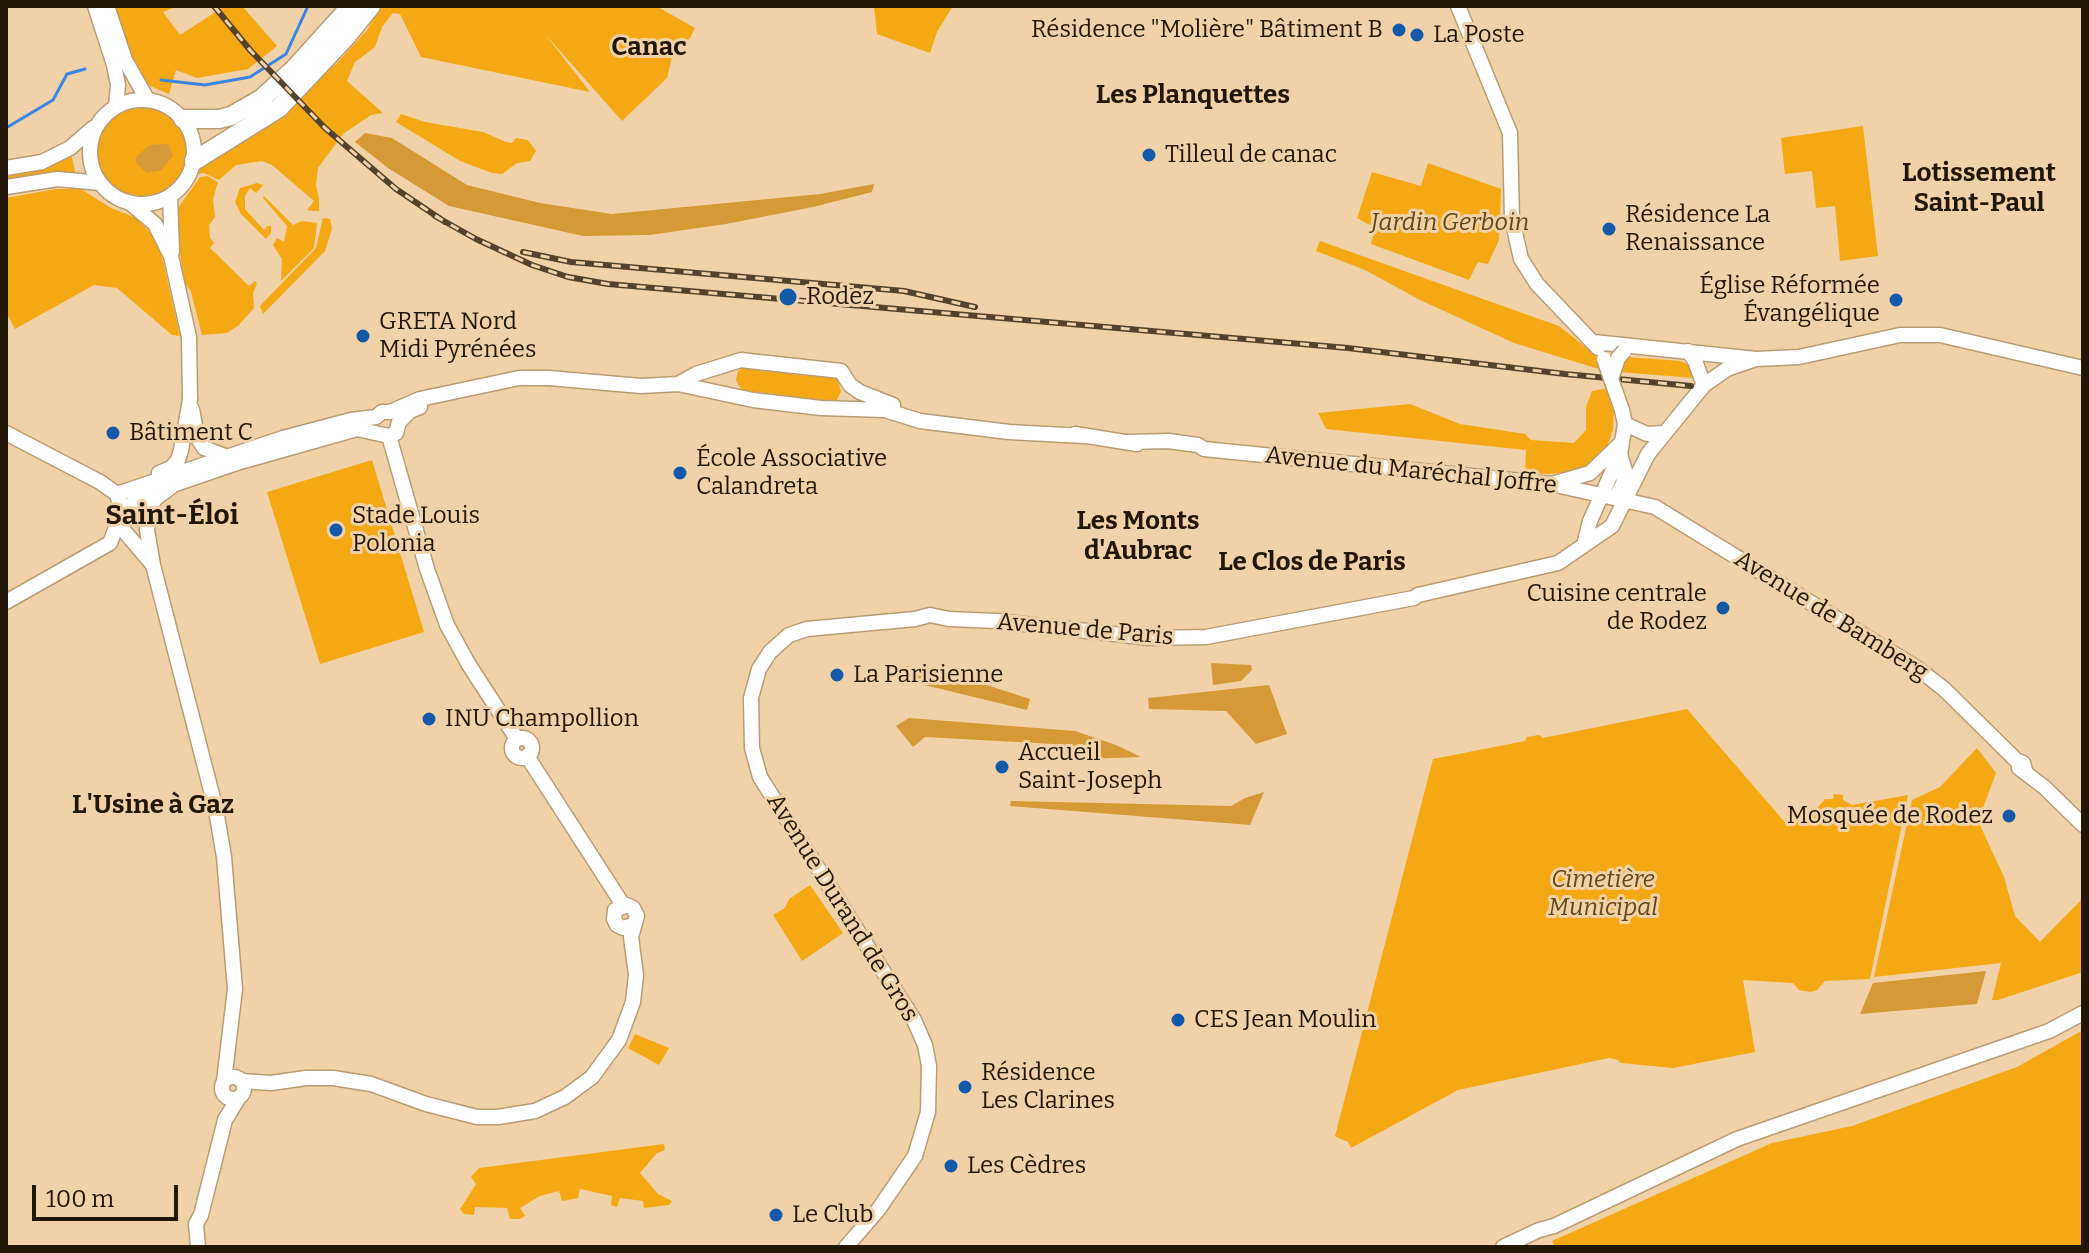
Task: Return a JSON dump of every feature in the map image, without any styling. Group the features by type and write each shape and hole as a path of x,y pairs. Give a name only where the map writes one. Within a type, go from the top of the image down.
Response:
{"highway":[{"path":"183,119 231,116 261,99 293,70 351,6"},
{"path":"194,161 279,108 371,6"}],"main road":[{"path":"95,6 114,65 118,85 116,106"},
{"path":"107,6 125,60 147,99"},
{"path":"1458,6 1510,133 1512,219 1521,259 1537,284 1594,342 1612,376 1624,417 1618,490 1589,543"},
{"path":"6,168 42,162 70,148 116,106 131,100 147,99 162,103 183,119 192,134 194,161 185,181 170,196 157,202 130,203"},
{"path":"97,125 89,155 92,170 100,183 155,224 171,256"},
{"path":"6,187 58,179 100,183"},
{"path":"170,196 171,256 189,337 190,400 197,437 204,448 225,456"},
{"path":"1594,342 1692,356 1756,359 1799,357 1913,334 1966,340 2083,368"},
{"path":"1612,376 1618,358 1627,349"},
{"path":"1692,356 1704,385"},
{"path":"1590,521 1704,385 1727,369 1756,359"},
{"name":"Avenue du Maréchal Joffre","path":"678,384 696,374 741,360 841,371 850,385 860,392 894,406 929,414 1033,426 1128,442 1168,441 1198,445 1204,449 1618,490"},
{"name":"Avenue du Maréchal Joffre","path":"121,518 141,496 240,462 357,429 386,424 420,399 519,378 641,386 678,384 753,400 821,408 885,410 920,421 1025,434 1084,436"},
{"path":"114,491 171,468 178,460 190,400"},
{"path":"1624,417 1641,433 1663,433"},
{"path":"234,1087 306,1078 333,1078 371,1084 426,1104 477,1117 522,1113 550,1105 592,1077 619,1040 633,1002 636,975 629,930 636,919 635,911 619,908 613,893 527,756 531,751 530,742 524,738 517,739 469,665 439,607 386,424"},
{"name":"Avenue du Maréchal Joffre","path":"114,491 292,435 386,424"},
{"path":"6,433 114,491 121,518 153,565"},
{"path":"1551,484 1590,473 1621,449"},
{"path":"1590,473 1618,490"},
{"path":"1551,484 1580,499 1590,521 1589,543"},
{"path":"171,487 156,498 149,508 147,530 153,565 216,810 235,967 229,1054 234,1087 201,1215 196,1224 198,1244"},
{"name":"Avenue de Bamberg","path":"1618,490 1650,506 1917,668 1944,689 2083,825"},
{"name":"Avenue de Paris","path":"753,688 770,652 789,635 829,625 915,619 927,623 949,619 1179,639 1206,637 1468,584 1558,563 1612,526 1618,490"},
{"path":"1612,526 1650,506"},
{"path":"6,602 13,592 110,543 121,518"},
{"path":"110,543 140,550"},
{"name":"Avenue Durand de Gros","path":"753,688 750,728 760,777 906,1006 921,1033 927,1055 931,1086 929,1107 915,1156 885,1201 846,1247"},
{"path":"1512,1246 1539,1230 1554,1226 1737,1139 2049,1031 2083,1013"}],"green space":[{"path":"112,6 178,6 163,12 180,35 225,6 242,6 277,46 248,69 197,78 176,70 169,94 150,86 135,69"},
{"path":"315,6 656,6 695,28 672,57 667,78 622,121 545,34 590,92 421,57 400,14 393,13 382,27 375,47 355,62 347,81 383,113 371,115 343,134 318,168 319,211 307,210 314,201 272,165 262,161 236,165 219,180 204,173 197,174 206,161 336,64 367,30 377,12"},
{"path":"874,6 953,6 937,32 930,53 877,34"},
{"path":"142,106 159,109 174,119 184,134 187,151 184,168 174,183 159,193 142,196 125,193 110,183 100,168 97,151 100,134 110,119 125,109"},
{"path":"401,114 425,122 483,132 506,142 512,143 516,138 528,140 536,151 530,161 517,163 502,174 492,173 460,161 396,122"},
{"path":"1863,126 1878,256 1840,261 1835,206 1816,208 1812,171 1785,174 1781,138"},
{"path":"71,153 75,172 6,181 6,173"},
{"name":"Jardin Gerboin","path":"1428,163 1501,189 1499,240 1488,264 1478,262 1469,280 1371,244 1375,228 1357,218 1372,172 1421,186"},
{"path":"207,176 218,182 213,199 215,217 209,225 210,238 214,243 210,248 249,286 255,281 257,284 253,293 254,308 239,325 227,333 202,335 191,292 184,281 175,216 200,177"},
{"path":"257,183 263,185 256,193 250,188 245,196 245,209 264,230 271,226 271,233 266,239 241,214 235,202 240,188"},
{"path":"56,189 81,189 111,208 136,218 154,236 161,252 180,336 172,335 117,288 94,285 15,329 6,312 6,198"},
{"path":"264,196 293,225 302,221 317,223 314,248 281,281 282,259 273,245 277,238 284,242 287,226"},
{"path":"323,218 330,219 332,229 325,251 263,314 260,306 316,248"},
{"path":"1320,241 1559,326 1598,357 1602,370 1514,343 1420,300 1365,270 1316,251"},
{"path":"1627,357 1681,361 1691,367 1694,378 1619,372"},
{"path":"746,365 755,370 837,376 841,392 836,401 825,405 821,400 759,392 753,396 742,392 736,380 738,371"},
{"path":"1609,388 1614,403 1613,430 1608,444 1587,465 1571,472 1550,474 1525,473 1526,450 1326,429 1318,413 1410,404 1460,424 1525,434 1531,440 1574,443 1586,430 1586,407 1592,391"},
{"name":"Stade Louis Polonia","path":"372,460 424,632 320,664 267,492"},
{"name":"Cimetière Municipal","path":"1687,709 1789,827 1789,822 1814,817 1817,808 1825,799 1833,799 1834,794 1843,795 1843,800 1852,805 1908,795 1870,979 1825,981 1817,990 1810,992 1799,990 1793,983 1743,980 1755,1052 1673,1068 1621,1063 1609,1058 1458,1090 1351,1148 1348,1142 1335,1136 1433,759 1525,741 1527,737 1539,735 1543,738"},
{"path":"1977,748 1996,773 1978,821 2004,877 2015,916 2040,942 2083,898 2083,972 1998,1000 1992,1000 2001,963 1874,977 1912,800 1940,787"},
{"path":"810,885 843,933 802,961 773,915"},
{"path":"2083,1030 2083,1247 1555,1247 1552,1241 1772,1143 1852,1126 2017,1067"},
{"path":"635,1034 669,1048 659,1065 628,1048"},
{"path":"664,1144 665,1150 657,1153 640,1173 658,1194 672,1201 669,1205 644,1208 643,1201 620,1198 617,1207 611,1205 612,1196 580,1189 578,1198 562,1201 559,1191 540,1196 520,1208 525,1216 520,1219 510,1219 507,1208 475,1207 474,1215 464,1214 460,1209 476,1184 471,1177 479,1168"}],"shaded area":[{"path":"365,133 392,138 467,185 540,203 612,214 820,194 874,184 872,192 726,224 650,235 583,236 449,206 388,168 355,142"},
{"path":"168,144 173,155 162,170 147,173 137,164 136,157 150,145"},
{"path":"1211,663 1251,665 1252,670 1241,681 1213,685"},
{"path":"906,666 943,671 1030,699 1027,710 900,679"},
{"path":"1269,685 1287,734 1256,744 1226,711 1149,709 1148,698"},
{"path":"909,718 1075,731 1141,757 1058,760 1053,744 925,737 913,747 896,726"},
{"path":"1264,792 1250,825 1010,806 1011,801 1231,806"},
{"path":"1986,971 1977,1004 1860,1014 1873,983"}],"waterway":[{"path":"161,80 205,85 250,77 286,54 308,6"},
{"path":"6,128 53,100 67,74 85,69"}],"railway":[{"path":"214,6 250,50 325,128 396,189 445,222"},
{"path":"435,216 532,265 568,277 608,284 1348,348 1691,386"},
{"path":"523,252 571,262 904,291 975,307"}],"place":[{"name":"Résidence \"Molière\" Bâtiment B","path":"1399,30"},
{"name":"La Poste","path":"1417,35"},
{"name":"Tilleul de canac","path":"1149,155"},
{"name":"Résidence La Renaissance","path":"1609,229"},
{"name":"Rodez","path":"788,297"},
{"name":"Église Réformée Évangélique","path":"1896,300"},
{"name":"GRETA Nord Midi Pyrénées","path":"363,336"},
{"name":"Bâtiment C","path":"113,433"},
{"name":"École Associative Calandreta","path":"680,473"},
{"name":"Stade Louis Polonia","path":"336,530"},
{"name":"Cuisine centrale de Rodez","path":"1723,608"},
{"name":"La Parisienne","path":"837,675"},
{"name":"INU Champollion","path":"429,719"},
{"name":"Accueil Saint-Joseph","path":"1002,767"},
{"name":"Mosquée de Rodez","path":"2009,816"},
{"name":"CES Jean Moulin","path":"1178,1020"},
{"name":"Résidence Les Clarines","path":"965,1087"},
{"name":"Les Cèdres","path":"951,1166"},
{"name":"Le Club","path":"776,1215"}],"district":[{"name":"Canac","path":"649,48"},
{"name":"Les Planquettes","path":"1193,96"},
{"name":"Lotissement Saint-Paul","path":"1979,189"},
{"name":"Saint-Éloi","path":"172,516"},
{"name":"Les Monts d'Aubrac","path":"1138,537"},
{"name":"Le Clos de Paris","path":"1312,563"},
{"name":"L'Usine à Gaz","path":"153,806"}]}
